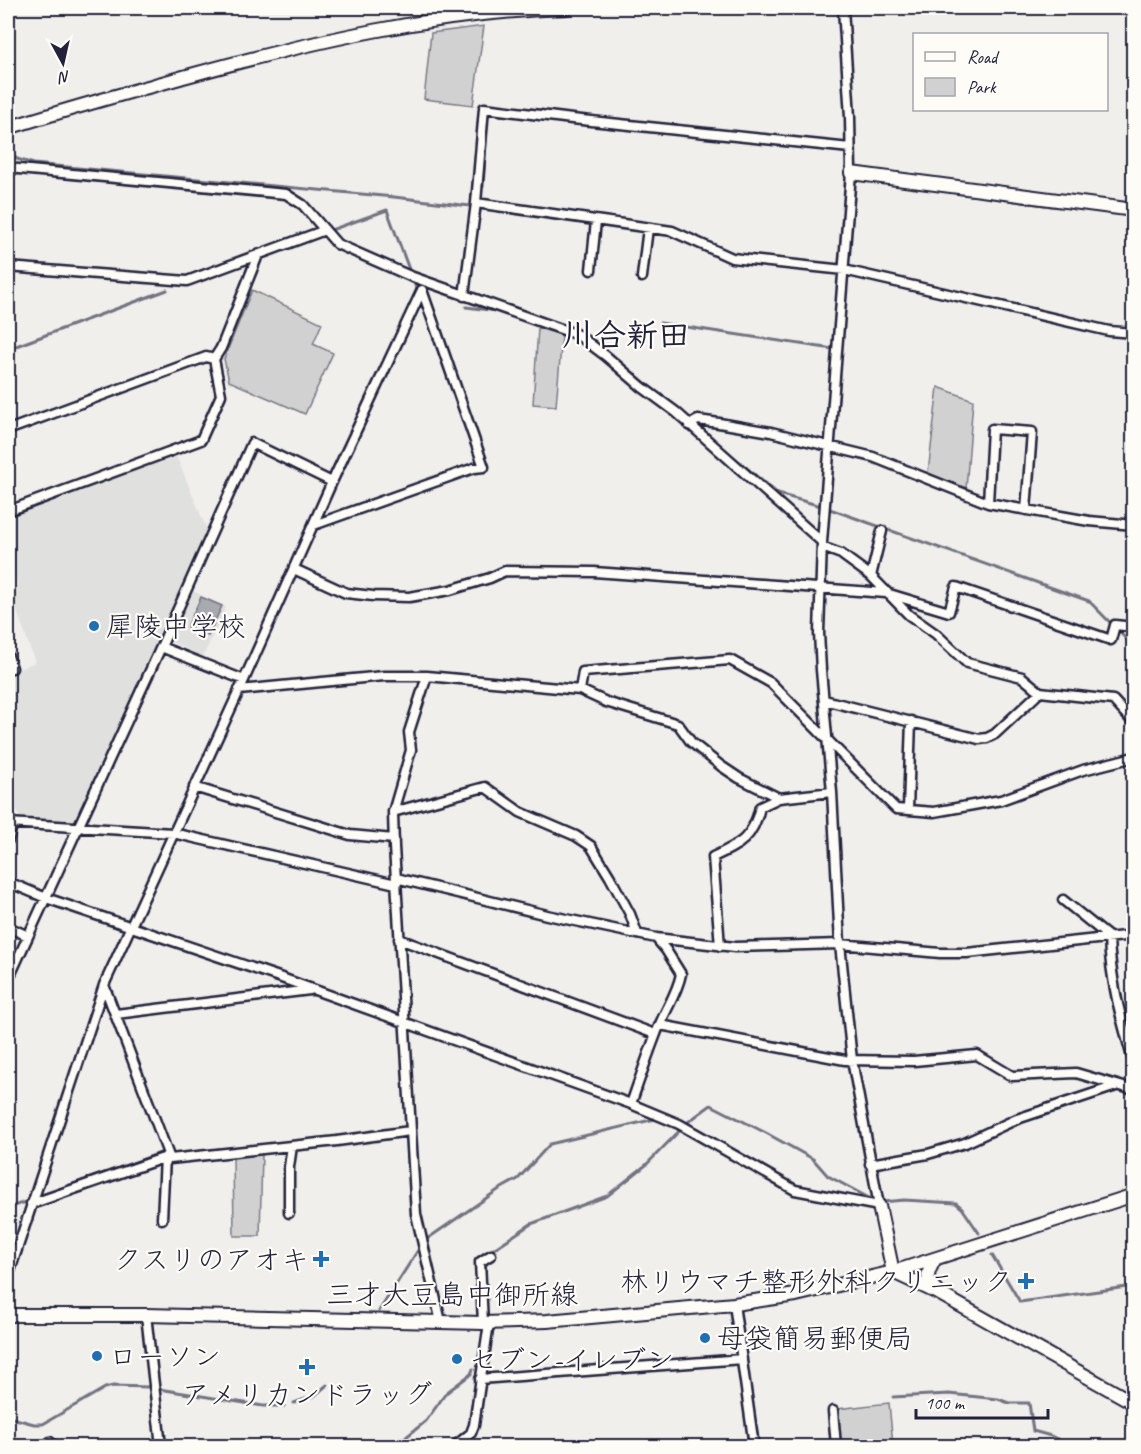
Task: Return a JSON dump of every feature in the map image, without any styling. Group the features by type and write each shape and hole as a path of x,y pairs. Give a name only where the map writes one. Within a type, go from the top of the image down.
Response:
{"street":[{"path":"8,128 236,63 381,29 464,16 566,8"},
{"path":"843,8 850,173 822,545 821,670 832,792 840,944 852,1060 870,1164 893,1272 940,1294 1134,1403"},
{"path":"464,296 476,203 484,108 850,148"},
{"path":"8,168 287,190 319,221 337,244 413,277 578,335 689,425 822,545 842,554 871,576 909,615 936,634 967,663 1022,677 1040,692 1113,700 1134,723"},
{"path":"850,173 1134,210"},
{"path":"476,203 672,231 732,258 844,270 1109,331 1134,333"},
{"path":"592,266 596,220"},
{"path":"642,277 648,228"},
{"path":"8,267 187,280 325,230"},
{"path":"8,511 201,440 221,395 214,359 221,348 258,255"},
{"path":"8,1277 104,985 425,281"},
{"path":"314,525 474,468 484,468 421,292"},
{"path":"8,430 206,357 214,359"},
{"path":"689,425 698,420 771,432 873,457 988,503 1089,521 1134,525"},
{"path":"988,503 992,429 1032,432 1026,510"},
{"path":"8,980 252,443 332,482"},
{"path":"871,576 882,531"},
{"path":"294,569 346,593 373,596 409,597 450,590 505,571 594,572 886,593 949,612 956,587 1111,640 1114,627 1134,627"},
{"path":"161,647 244,680"},
{"path":"8,656 12,668 8,669"},
{"path":"580,690 583,672 730,660 771,682 896,809 934,812 1001,800 1083,770 1134,757"},
{"path":"239,690 384,676 427,676 580,690 614,705 678,724 691,742 721,766 739,778 779,798"},
{"path":"427,676 409,732 411,750 393,812 416,1214 441,1322"},
{"path":"824,700 979,739 995,734 1040,692"},
{"path":"908,809 911,721"},
{"path":"194,787 350,835 394,839"},
{"path":"393,812 485,787 520,812 576,836 591,846 630,914 637,933"},
{"path":"720,946 713,857 735,847 750,834 756,825 760,807 779,798 832,792"},
{"path":"8,836 10,823 173,833 656,938 720,946 781,947 840,944 940,953 967,953 1134,935"},
{"path":"8,882 46,898 314,989 631,1104 682,1126 795,1190 879,1206"},
{"path":"1063,900 1109,938 1119,1010 1134,1064"},
{"path":"8,927 28,936"},
{"path":"631,1104 656,1034 671,999 678,989 681,974 656,938"},
{"path":"399,939 656,1034"},
{"path":"104,985 167,1156 162,1220"},
{"path":"116,1014 314,989"},
{"path":"660,1025 804,1054 852,1060 914,1062 977,1055 1012,1076 1076,1074 1134,1090"},
{"path":"870,1164 928,1154 965,1143 1017,1119 1116,1086"},
{"path":"167,1156 170,1159 410,1131"},
{"path":"289,1213 289,1167 292,1146"},
{"path":"31,1204 167,1156"},
{"name":"三才大豆島中御所線","path":"8,1315 486,1323 547,1321 734,1304 796,1295 893,1272 1134,1195"},
{"path":"455,1446 471,1433 474,1425 486,1323 479,1273 480,1262 487,1257"},
{"path":"935,1258 928,1276 929,1284 940,1294"},
{"path":"734,1304 754,1446"},
{"path":"146,1316 161,1446"},
{"path":"480,1379 742,1359"},
{"path":"833,1411 836,1446"}],"shaded area":[{"name":"犀陵中学校","path":"175,453 208,532 80,818 73,822 23,819 19,817 8,781 8,674 35,662 9,589 18,586 8,555 8,515"},
{"path":"191,590 226,607 203,657 169,639"},
{"path":"201,597 222,606 208,636 187,627"}],"green space":[{"path":"484,26 473,105 424,99 431,33"},
{"path":"252,290 322,323 313,344 333,353 305,414 229,381 224,359"},
{"path":"538,328 562,335 556,406 533,404"},
{"path":"938,387 973,400 966,489 928,473"},
{"path":"262,1153 260,1236 234,1236 233,1154"},
{"path":"889,1403 893,1445 841,1446 837,1409"}],"waterway":[{"path":"497,115 513,116"},
{"path":"483,187 487,127"},
{"path":"819,149 844,152"},
{"path":"8,150 17,159 34,164 470,206"},
{"path":"950,192 1059,207"},
{"path":"331,230 387,210 417,291"},
{"path":"8,349 167,290"},
{"path":"468,291 559,324"},
{"path":"466,307 497,311"},
{"path":"660,323 833,349 832,353"},
{"path":"585,335 654,390"},
{"path":"581,342 589,349"},
{"path":"826,435 828,407"},
{"path":"724,449 778,494 821,506"},
{"path":"827,508 1089,601 1134,647"},
{"path":"489,1252 531,1224 607,1196 646,1165 688,1122 711,1105 813,1159 828,1176 871,1199"},
{"path":"427,1239 498,1190 518,1179 550,1144 655,1119"},
{"path":"43,1195 163,1152 153,1125"},
{"path":"8,1208 31,1200"},
{"path":"882,1202 904,1200 956,1203 979,1233"},
{"path":"379,1311 420,1247"},
{"path":"992,1255 1020,1302 1134,1286"},
{"path":"485,1281 486,1261"},
{"path":"390,1446 400,1442 426,1421 446,1393 471,1374 473,1369"},
{"path":"294,1403 314,1396 327,1385"},
{"path":"8,1417 43,1424 105,1388 113,1386 148,1387"},
{"path":"159,1389 263,1406 284,1406"},
{"path":"893,1397 949,1394 998,1399 1009,1403 1029,1403 1033,1431 1072,1446"}],"place":[{"name":"犀陵中学校","path":"94,626"},
{"name":"クスリのアオキ","path":"321,1259"},
{"name":"林リウマチ整形外科クリニック","path":"1026,1281"},
{"name":"母袋簡易郵便局","path":"705,1338"},
{"name":"ローソン","path":"97,1356"},
{"name":"セブン-イレブン","path":"457,1359"},
{"name":"アメリカンドラッグ","path":"307,1367"}],"district":[{"name":"川合新田","path":"626,335"}]}
